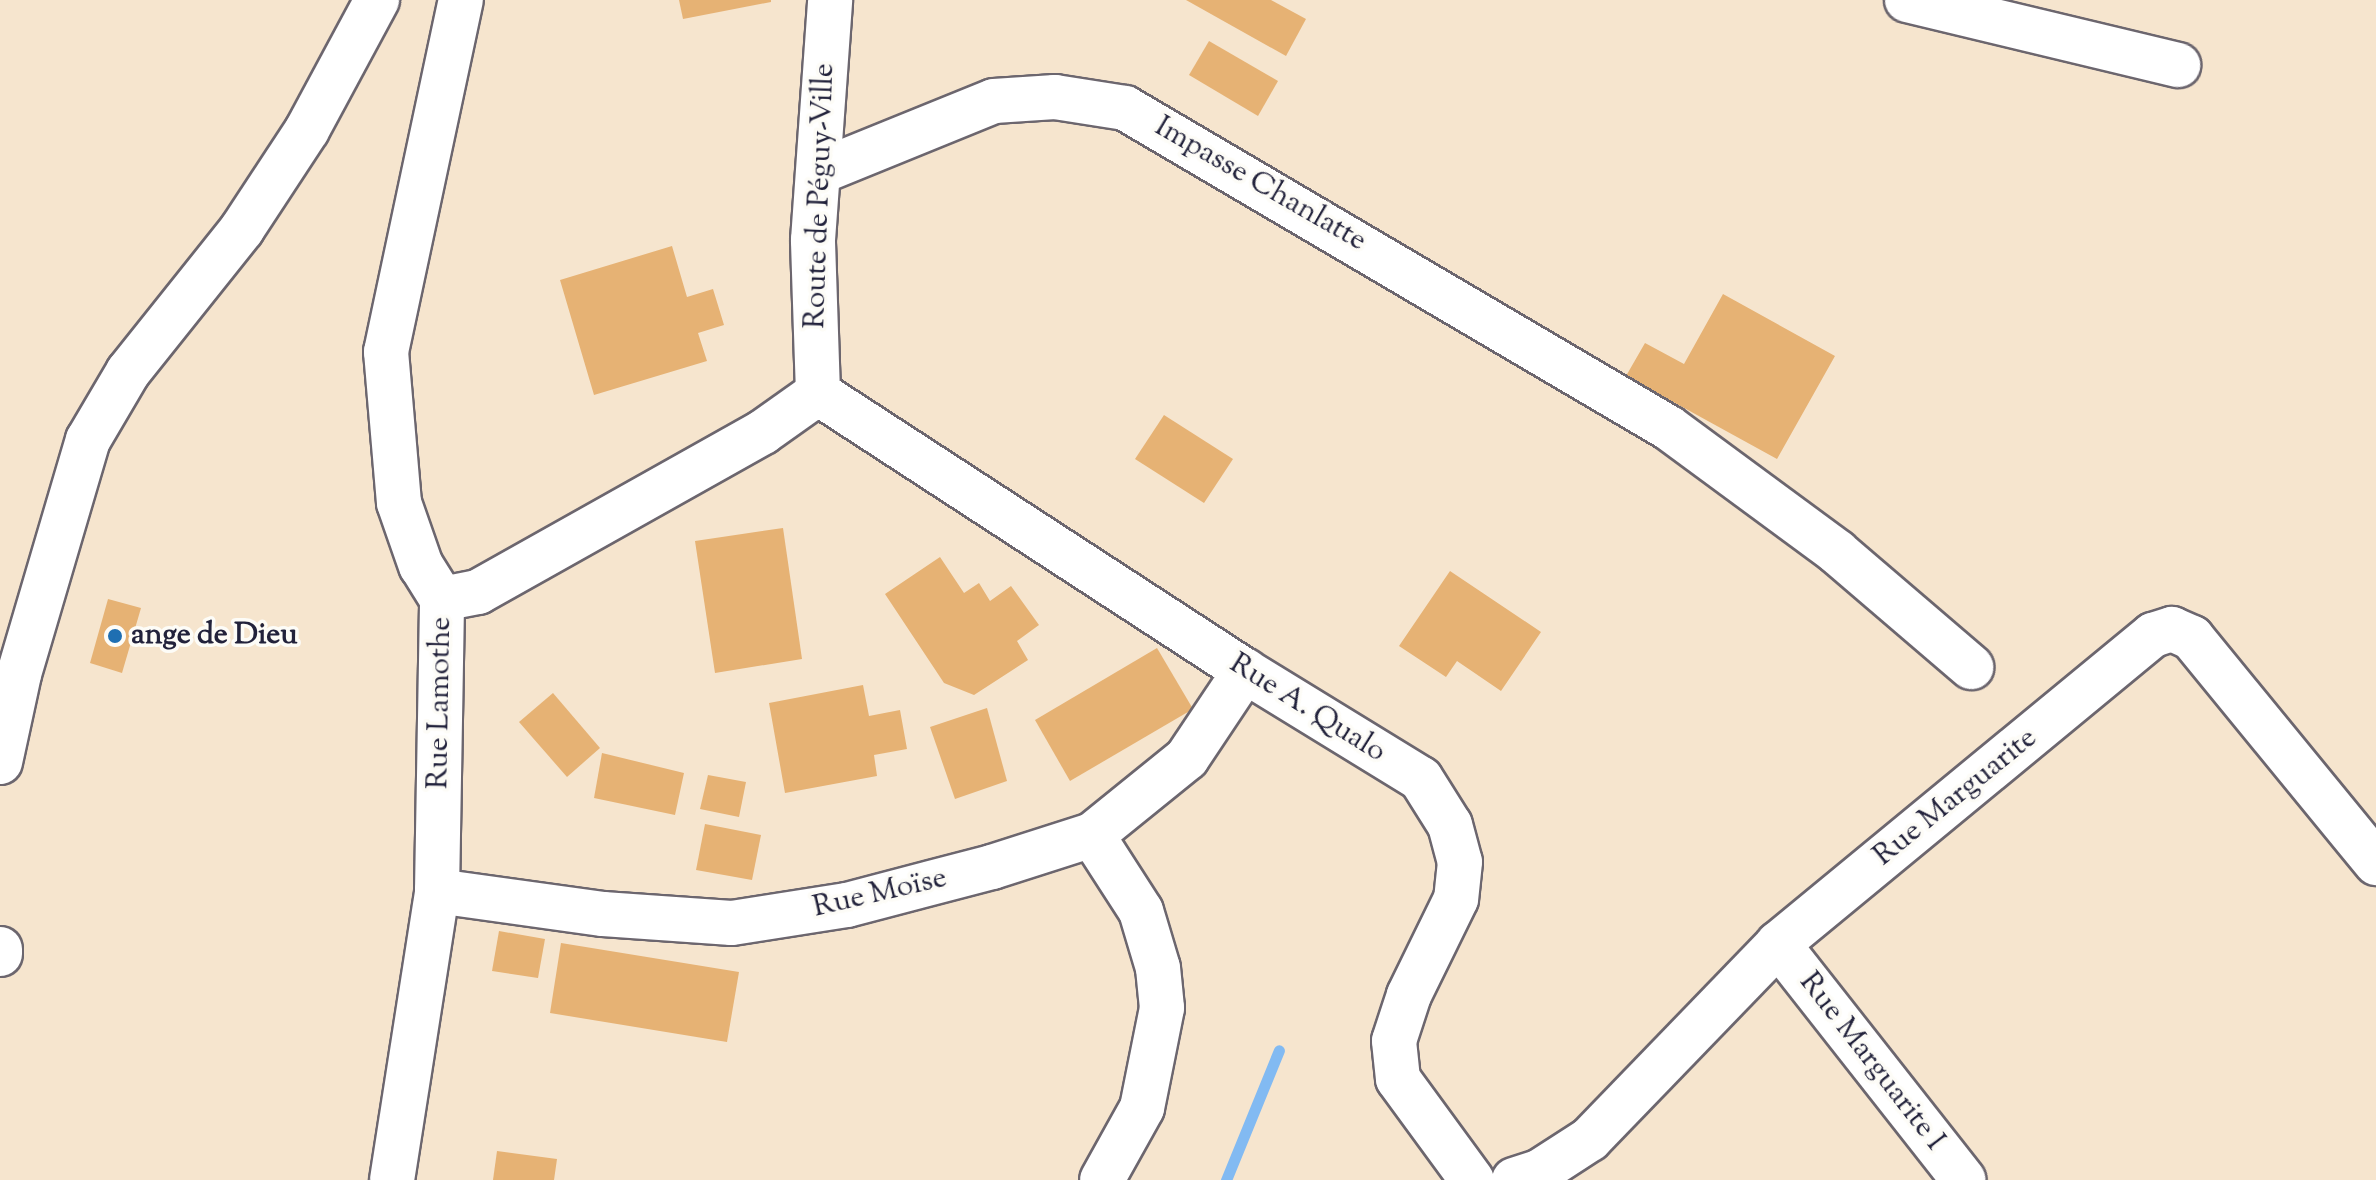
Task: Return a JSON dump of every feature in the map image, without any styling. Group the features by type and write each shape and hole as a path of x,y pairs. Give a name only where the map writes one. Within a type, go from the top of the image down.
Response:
{"street":[{"path":"0,762 19,674 88,440 128,372 242,229 307,130 377,0"},
{"name":"Rue Lamothe","path":"392,1180 437,891 442,599 421,566 399,503 386,352 461,0"},
{"name":"Route de Péguy-Ville","path":"818,393 813,240 830,0"},
{"path":"1926,1 2178,65"},
{"name":"Impasse Chanlatte","path":"819,172 994,101 1055,97 1125,108 1669,428 1837,552 1971,667"},
{"path":"442,599 478,592 763,432 818,393"},
{"name":"Rue A. Qualo","path":"818,393 1245,671 1421,779 1450,825 1460,862 1456,899 1409,995 1394,1041 1398,1079 1472,1180"},
{"name":"Rue Marguarite","path":"1514,1180 1539,1172 1590,1139 1778,944 2153,635 2172,629 2192,638 2376,863"},
{"name":"Rue Moïse","path":"437,891 603,914 732,923 847,905 1092,835 1187,758 1245,671"},
{"path":"1092,835 1141,911 1158,968 1162,1008 1142,1108 1102,1180"},
{"name":"Rue Marguarite I","path":"1778,944 1964,1180"}],"building":[{"path":"679,0 771,0 771,2 683,19"},
{"path":"1186,0 1271,0 1306,19 1286,56"},
{"path":"1209,41 1278,81 1258,116 1189,75"},
{"path":"672,246 687,297 713,289 724,325 698,333 707,361 594,395 560,280"},
{"path":"1723,294 1835,356 1777,459 1626,376 1645,343 1684,364"},
{"path":"1164,415 1233,459 1204,503 1135,459"},
{"path":"783,528 802,659 715,673 695,541"},
{"path":"940,557 964,593 979,583 990,601 1011,586 1039,625 1017,641 1028,660 974,695 944,683 885,594"},
{"path":"1450,571 1541,632 1501,691 1457,661 1446,677 1399,646"},
{"name":"ange de Dieu","path":"108,599 141,608 122,673 90,663"},
{"path":"1157,648 1193,709 1070,781 1035,720"},
{"path":"863,685 869,716 900,710 907,749 874,755 877,776 785,793 769,703"},
{"path":"553,693 600,748 567,777 519,722"},
{"path":"987,708 1007,781 955,799 930,727"},
{"path":"602,753 684,773 675,815 594,798"},
{"path":"708,775 746,782 739,817 700,809"},
{"path":"705,824 761,835 752,880 696,870"},
{"path":"499,931 545,939 538,978 492,971"},
{"path":"561,943 739,972 727,1042 550,1013"},
{"path":"497,1151 557,1159 554,1180 493,1180"}],"waterway":[{"path":"1226,1180 1279,1050"}],"place":[{"name":"ange de Dieu","path":"115,636"}]}
